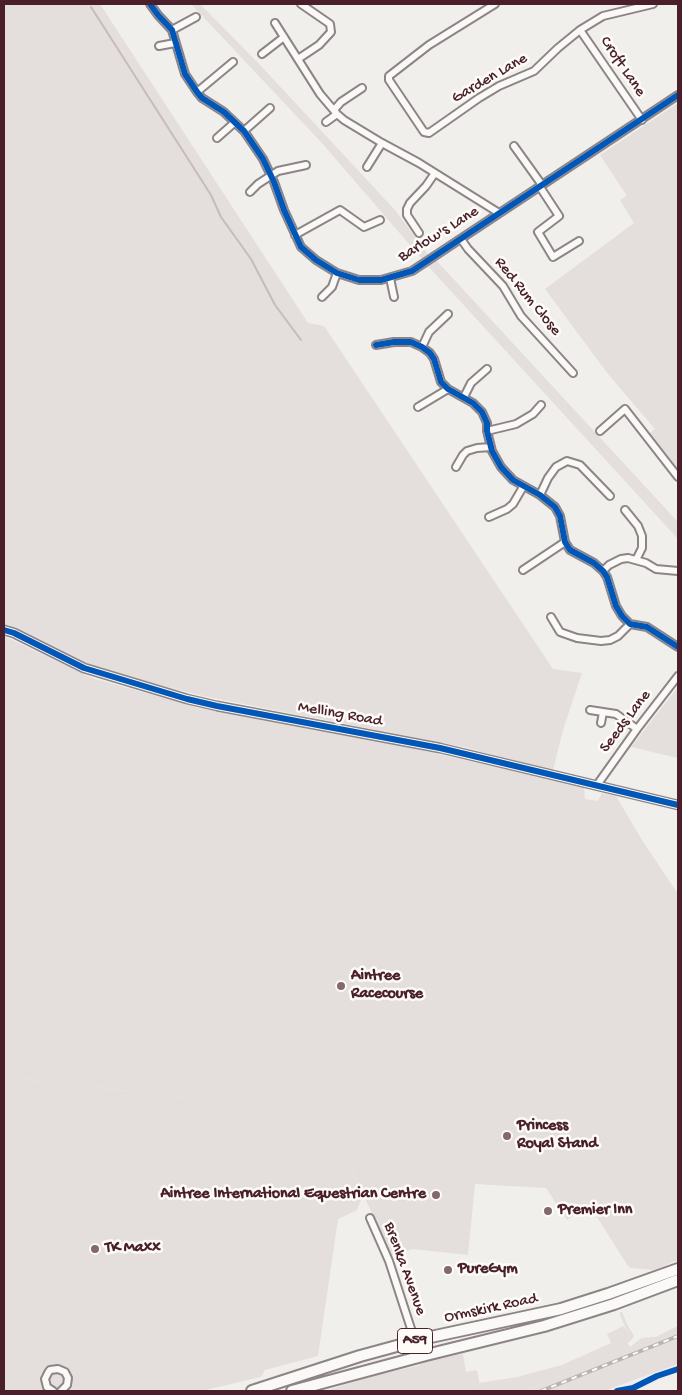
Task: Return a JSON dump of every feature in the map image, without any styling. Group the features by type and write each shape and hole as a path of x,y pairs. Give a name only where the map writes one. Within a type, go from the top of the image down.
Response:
{"highway":[{"name":"Ormskirk Road","path":"252,1391 360,1356 415,1341 561,1309 678,1269"},
{"name":"Ormskirk Road","path":"292,1391 317,1388 426,1355 544,1326 614,1304 678,1280"}],"street":[{"name":"Barlow's Lane","path":"150,4 172,30 185,74 197,92 202,98 224,112 244,131 263,159 301,247 316,260 338,273 359,280 381,280 412,272 678,95"},
{"path":"298,59 319,45 331,32 330,24 301,4"},
{"name":"Garden Lane","path":"495,4 429,45 389,76 389,80 424,132 429,133 479,98 500,86 534,71 580,30 603,16 649,4"},
{"path":"172,30 196,17"},
{"name":"Barlow's Lane","path":"275,23 320,94 344,120 382,143 419,162 499,213"},
{"name":"Croft Lane","path":"580,30 642,120"},
{"path":"262,54 284,37"},
{"path":"159,46 176,43"},
{"path":"197,92 233,62"},
{"path":"326,122 341,102 362,88"},
{"path":"244,131 270,108"},
{"path":"217,138 234,123"},
{"path":"367,167 382,143"},
{"path":"514,146 541,185 559,216 538,232 553,257 579,241"},
{"path":"250,192 258,184 278,171 306,166"},
{"name":"Barlow's Lane","path":"420,233 407,215 407,209 435,173"},
{"path":"295,235 340,210 364,227 380,220"},
{"name":"Red Rum Close","path":"461,239 503,286 521,316 573,373"},
{"path":"322,297 332,288 338,273"},
{"name":"Barlow's Lane","path":"390,278 394,297"},
{"path":"422,347 430,332 448,314"},
{"path":"376,344 411,342 430,353 434,359 441,382 482,412 487,423 491,447 501,467 513,480 555,507 560,516 565,542 570,550 594,563 603,571 616,606 622,616 630,624 647,626 678,646"},
{"path":"464,397 470,383 487,369"},
{"path":"418,407 448,388"},
{"path":"487,431 516,424 533,414 541,404"},
{"path":"600,431 625,409 678,477"},
{"path":"456,467 467,451 491,447"},
{"path":"540,496 548,478 556,467 567,462 580,465 610,496"},
{"path":"489,517 507,509 513,504 523,487"},
{"path":"626,510 638,526 642,536 642,548 636,560"},
{"path":"523,570 565,542"},
{"path":"603,571 609,565 628,558 656,569 678,570"},
{"path":"552,618 560,632 577,638 601,641 610,640 618,636 630,624"},
{"name":"Melling Road","path":"4,630 14,633 84,668 188,699 440,748 678,805"},
{"name":"Seeds Lane","path":"597,785 678,676"},
{"path":"590,710 616,714 637,729"},
{"path":"601,723 603,712"},
{"name":"Brenka Avenue","path":"370,1218 390,1261 415,1341 426,1355"},
{"path":"49,1390 45,1379 48,1373 54,1369 62,1370 67,1375 68,1382 66,1388 61,1391"}],"shaded area":[{"path":"4,4 100,4 308,323 324,326 553,669 582,673 563,730 553,770 539,767 546,780 550,779 584,787 585,799 598,801 602,793 616,796 642,840 678,894 678,1260 654,1270 631,1268 590,1206 567,1220 546,1188 475,1184 468,1255 413,1249 391,1256 351,1167 330,1151 208,1100 23,1079 4,1079 4,636 92,678 203,709 415,749 506,769 501,757 464,747 203,696 119,675 75,659 43,642 4,625"},
{"path":"191,4 200,4 261,66 395,210 428,254 422,259 321,142"},
{"path":"678,103 678,166 629,199 600,155"},
{"path":"678,160 678,469 650,433 655,429 608,374 545,289 634,223 620,200"},
{"path":"435,259 678,522 678,539 427,265"},
{"path":"678,687 678,758 631,747"},
{"path":"4,1079 23,1079 208,1100 330,1151 351,1167 363,1195 357,1210 338,1219 318,1356 265,1370 261,1377 201,1391 4,1391"},
{"path":"622,1312 634,1336 628,1343 626,1340 630,1337 619,1313"},
{"path":"624,1326 630,1337 626,1340 630,1347 642,1338 656,1337 678,1326 678,1364 604,1391 525,1391 600,1358 611,1343 607,1334"},
{"path":"678,1326 678,1334 624,1358 630,1347 642,1338 656,1337"},
{"path":"611,1343 600,1358 525,1391 481,1391 479,1383 517,1377 562,1365"},
{"path":"463,1354 466,1372 477,1370 481,1391 325,1391 379,1374 417,1366 427,1361"}],"waterway":[{"path":"91,7 211,195 221,217 251,259 275,305 301,340"}],"railway":[{"path":"541,1391 678,1336"}],"cycle path":[{"path":"150,4 172,30 185,74 197,92 202,98 224,112 244,131 263,159 301,247 316,260 337,273 359,280 381,280 412,271 678,95"},
{"path":"376,345 411,342 430,353 434,359 441,382 448,389 473,403 482,412 487,423 492,451 501,467 513,480 540,495 555,507 560,516 565,542 570,550 594,563 603,571 607,577 616,606 622,616 630,624 647,627 678,647"},
{"path":"4,630 14,633 84,668 187,699 440,748 678,805"},
{"path":"617,1391 633,1388 657,1376 678,1369"}],"place":[{"name":"Aintree Racecourse","path":"341,986"},
{"name":"Princess Royal Stand","path":"507,1136"},
{"name":"Aintree International Equestrian Centre","path":"436,1195"},
{"name":"Premier Inn","path":"548,1211"},
{"name":"TK Maxx","path":"95,1249"},
{"name":"PureGym","path":"448,1270"}]}
